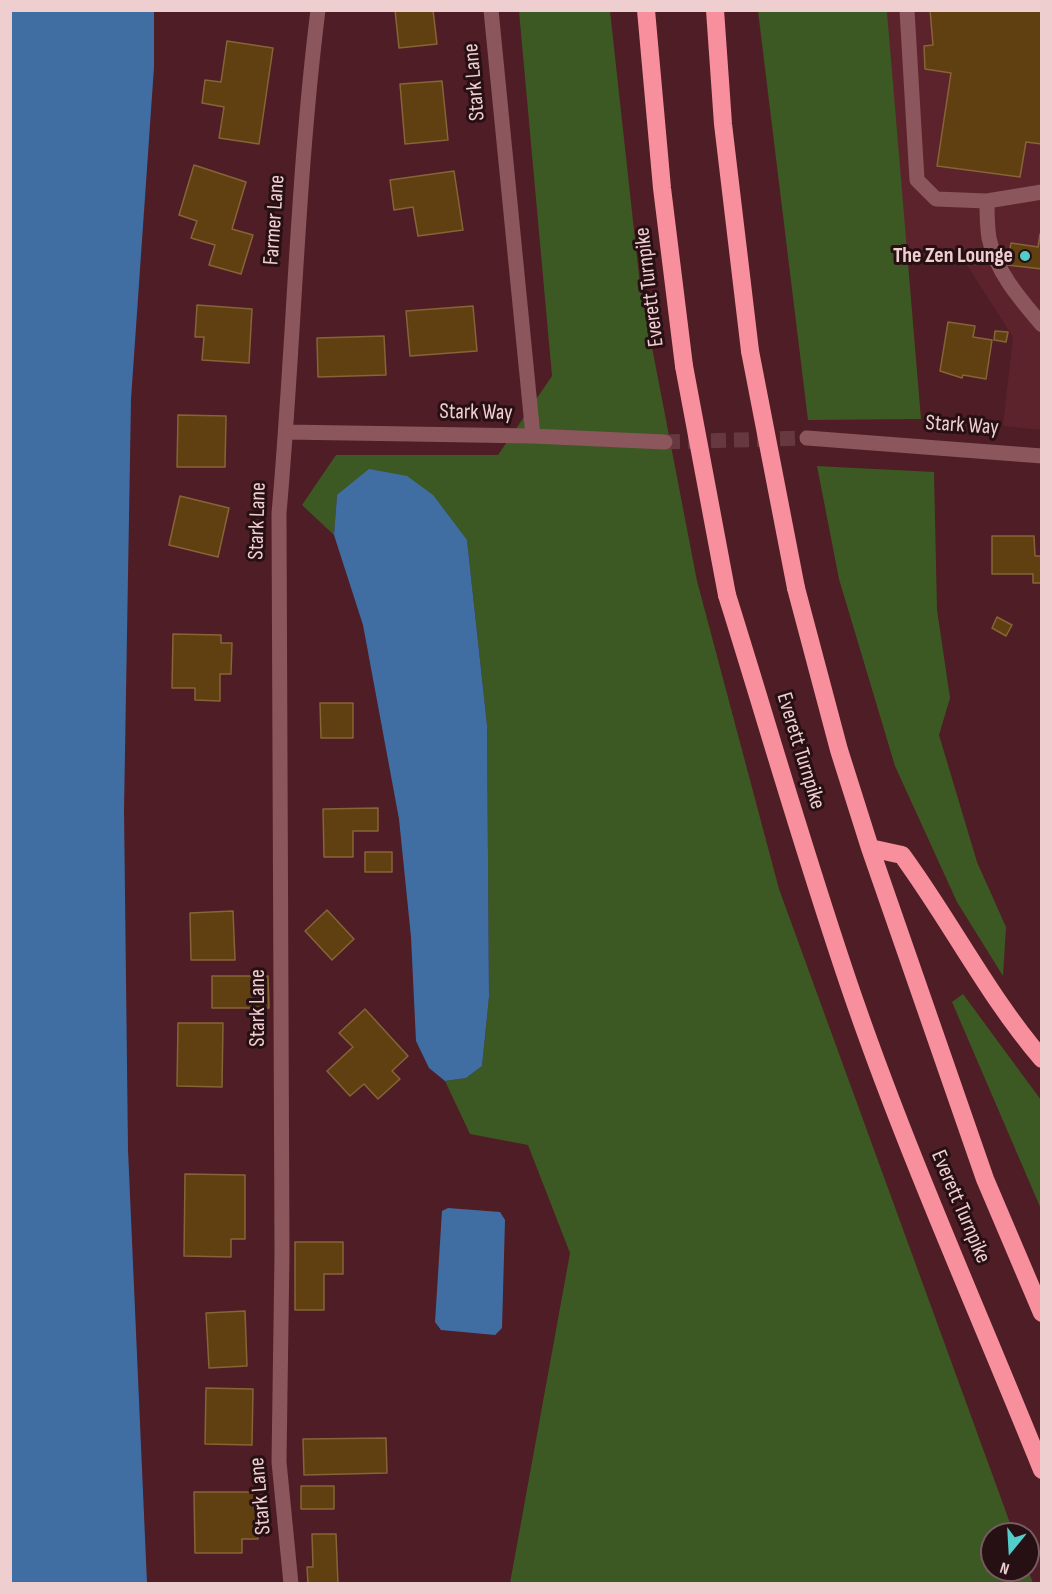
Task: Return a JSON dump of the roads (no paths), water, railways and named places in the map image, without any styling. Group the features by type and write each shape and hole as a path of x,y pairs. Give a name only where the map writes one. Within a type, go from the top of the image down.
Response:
{"highway":[{"name":"Everett Turnpike","path":"646,10 662,188 684,366 727,595 812,874 857,1007 907,1140 1041,1470"},
{"name":"Everett Turnpike","path":"715,10 727,159 750,351 796,588 839,750 870,848 985,1179 1041,1313"},
{"path":"870,848 902,855 950,924 984,983 1041,1059"}],"street":[{"name":"Farmer Lane","path":"286,432 299,194 318,10"},
{"name":"Stark Lane","path":"491,10 533,436"},
{"path":"907,10 917,180 936,199 987,201 1041,192"},
{"path":"987,201 989,238 997,262 1014,291 1041,325"},
{"name":"Stark Way","path":"286,432 533,436 665,442"},
{"name":"Stark Lane","path":"286,432 279,513 278,594 282,1253 279,1462 291,1584"},
{"name":"Stark Way","path":"807,438 1041,456"}],"water":[{"path":"11,10 154,11 154,67 131,399 124,810 128,1150 147,1583 11,1583"},
{"path":"369,469 407,476 433,495 467,540 487,725 489,997 482,1066 466,1078 445,1081 429,1068 416,1041 411,937 399,819 363,625 334,535 337,495"},
{"path":"448,1208 500,1212 505,1220 502,1328 495,1335 441,1330 435,1322 442,1211"}],"tunnel":[{"path":"665,442 807,438"}],"place":[{"name":"The Zen Lounge","path":"1025,256"}]}
